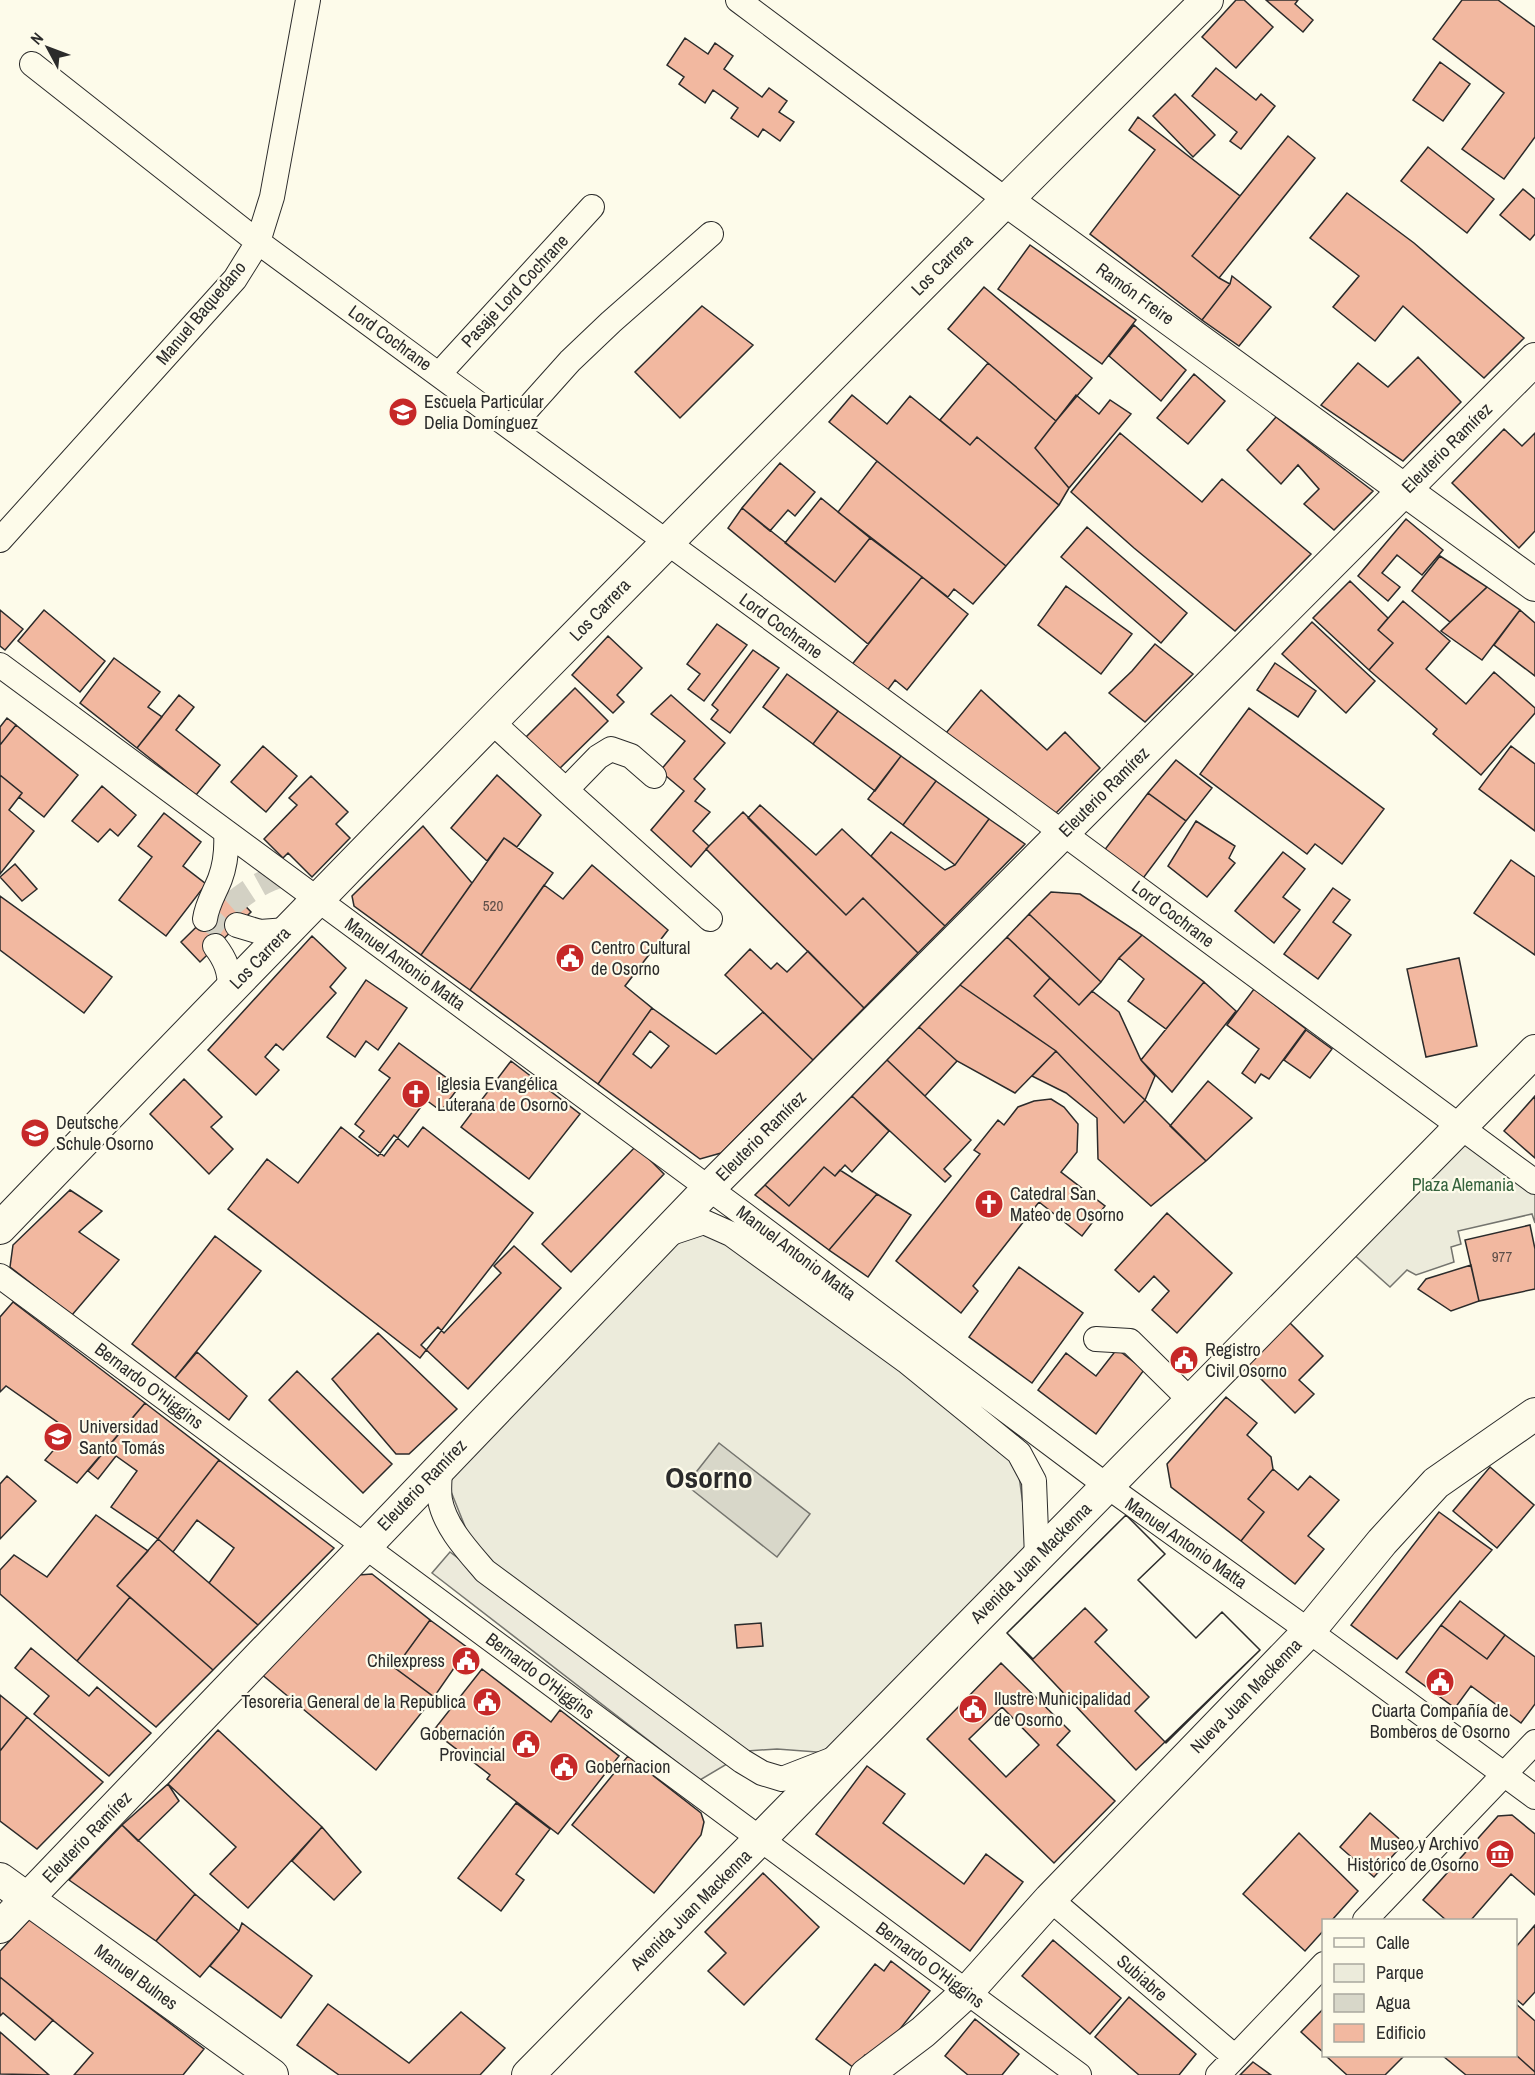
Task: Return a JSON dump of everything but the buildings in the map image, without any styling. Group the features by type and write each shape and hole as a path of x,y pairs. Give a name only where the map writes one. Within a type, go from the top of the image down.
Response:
{"main road":[{"name":"Los Carrera","path":"0,1228 666,542 1207,0"},
{"name":"Ramón Freire","path":"1006,200 1535,585"},
{"name":"Eleuterio Ramírez","path":"0,1927 709,1188 1535,358"},
{"name":"Avenida Juan Mackenna","path":"528,2075 1535,1051"},
{"name":"Nueva Juan Mackenna","path":"968,1992 1050,1899 1310,1631 1382,1542 1436,1483 1535,1414"},
{"name":"Manuel Bulnes","path":"0,1879 272,2075"},
{"path":"866,2075 923,2032 968,1992"}],"street":[{"name":"Manuel Baquedano","path":"0,540 235,279 258,242 272,197 308,0"},
{"name":"Ramón Freire","path":"738,0 1006,200"},
{"name":"Lord Cochrane","path":"32,64 258,242 1064,832 1535,1182"},
{"name":"Pasaje Lord Cochrane","path":"439,374 592,207"},
{"path":"511,427 570,361 610,322 711,234"},
{"name":"Manuel Antonio Matta","path":"0,665 709,1188 1107,1486 1310,1631 1535,1797"},
{"path":"491,721 710,919"},
{"path":"566,790 598,757 611,749 631,756 654,776"},
{"path":"205,919 206,911 224,867 226,832"},
{"path":"237,925 260,932 287,930"},
{"path":"215,946 228,968 230,989"},
{"name":"Manuel Antonio Matta","path":"663,1236 704,1222 731,1234 906,1361 1019,1453 1034,1480 1037,1557"},
{"name":"Bernardo O'Higgins","path":"0,1276 1079,2075"},
{"path":"1096,1339 1130,1341 1191,1401"},
{"path":"440,1467 440,1500 447,1519 465,1548 485,1571 742,1761 762,1773 782,1779 841,1756"},
{"path":"1366,1919 1535,1743"},
{"name":"Subiabre","path":"1050,1899 1235,2057"},
{"path":"1218,2075 1322,1965"}],"green space":[{"name":"Plaza Alemania","path":"1459,1127 1535,1184 1535,1223 1532,1214 1458,1231 1461,1244 1451,1247 1454,1262 1416,1275 1407,1270 1390,1287 1342,1244"},
{"path":"689,1231 722,1238 899,1370 1017,1462 1029,1547 830,1753 777,1749 747,1751 476,1554 450,1489 451,1473"}],"shaded area":[{"path":"450,1552 727,1764 700,1780 432,1573"}],"water":[{"path":"719,1443 810,1514 777,1557 686,1485"}],"tunnel":[{"path":"207,933 230,905 252,889 285,875"}],"place":[{"name":"Escuela Particular Delia Domínguez","path":"403,412"},
{"name":"Centro Cultural de Osorno","path":"570,958"},
{"name":"Iglesia Evangélica Luterana de Osorno","path":"416,1094"},
{"name":"Deutsche Schule Osorno","path":"35,1133"},
{"name":"Catedral San Mateo de Osorno","path":"989,1204"},
{"name":"Registro Civil Osorno","path":"1184,1360"},
{"name":"Universidad Santo Tomás","path":"58,1437"},
{"name":"Chilexpress","path":"466,1661"},
{"name":"Cuarta Compañía de Bomberos de Osorno","path":"1440,1682"},
{"name":"Tesoreria General de la Republica","path":"487,1702"},
{"name":"Ilustre Municipalidad de Osorno","path":"973,1709"},
{"name":"Gobernación Provincial","path":"526,1744"},
{"name":"Gobernacion","path":"564,1767"},
{"name":"Museo y Archivo Histórico de Osorno","path":"1500,1854"}],"district":[{"name":"Osorno","path":"709,1478"}]}
